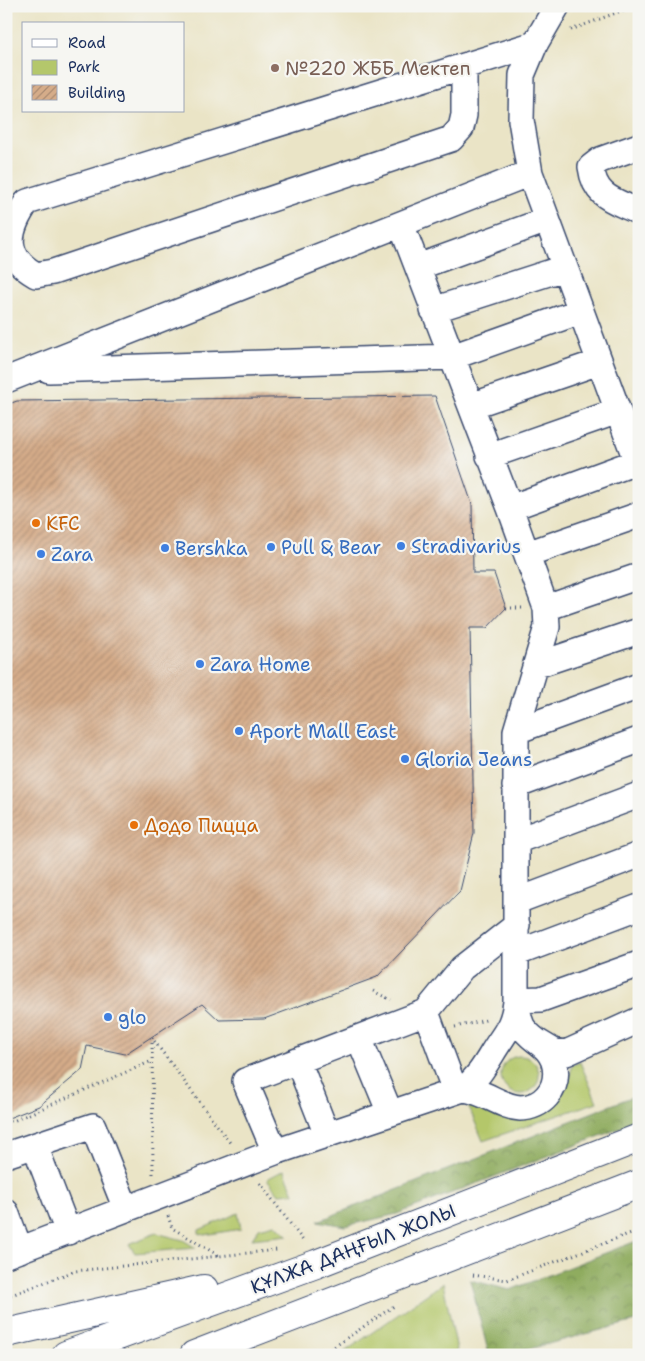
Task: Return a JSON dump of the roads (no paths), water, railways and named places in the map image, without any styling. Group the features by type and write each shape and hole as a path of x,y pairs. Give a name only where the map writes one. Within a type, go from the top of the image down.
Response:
{"main road":[{"name":"ҚҰЛЖА ДАҢҒЫЛ ЖОЛЫ","path":"66,1355 311,1256 639,1138"},
{"path":"194,1355 639,1184"},
{"path":"6,1333 311,1256"},
{"path":"227,1355 326,1303"}],"lane":[{"path":"510,508 638,465 530,173 521,120 522,75 535,44 557,6"},
{"path":"464,66 464,115 461,128 451,139 53,272 36,275 22,267 12,250 11,230 27,202 464,66 535,44"},
{"path":"639,146 600,160 591,167 593,181 602,194 639,212"},
{"path":"6,380 530,173"},
{"path":"418,267 547,220"},
{"path":"400,224 528,554 546,608 547,628 516,731 516,1000 522,1026 547,1050 553,1060 556,1071 555,1082 543,1100 534,1106 517,1108 480,1091 459,1090"},
{"path":"433,310 564,268"},
{"path":"31,370 452,357 581,311"},
{"path":"471,406 599,362"},
{"path":"489,456 618,411"},
{"path":"528,554 639,515"},
{"path":"546,608 639,576"},
{"path":"537,665 639,631"},
{"path":"516,731 639,686"},
{"path":"515,786 639,740"},
{"path":"516,840 639,795"},
{"path":"517,901 639,854"},
{"path":"517,952 639,907"},
{"path":"275,1152 244,1081 426,1012 462,968 516,925"},
{"path":"516,1000 541,999 639,964"},
{"path":"6,1212 13,1252 275,1152 459,1090 476,1078 511,1025 516,1000"},
{"path":"426,1012 459,1090"},
{"path":"502,1102 488,1085 486,1073 491,1056 503,1043 514,1038 526,1038 538,1042 553,1051 566,1053 639,1020"},
{"path":"359,1038 390,1113"},
{"path":"298,1061 327,1134"},
{"path":"6,1155 93,1126 126,1209"},
{"path":"35,1146 68,1232"}],"place":[{"name":"№220 ЖББ Мектеп","path":"275,68"},
{"name":"KFC","path":"36,523"},
{"name":"Stradivarius","path":"401,546"},
{"name":"Pull & Bear","path":"271,547"},
{"name":"Bershka","path":"165,548"},
{"name":"Zara","path":"41,554"},
{"name":"Zara Home","path":"200,664"},
{"name":"Aport Mall East","path":"239,731"},
{"name":"Gloria Jeans","path":"405,759"},
{"name":"Додо Пицца","path":"134,825"},
{"name":"glo","path":"108,1017"}]}
